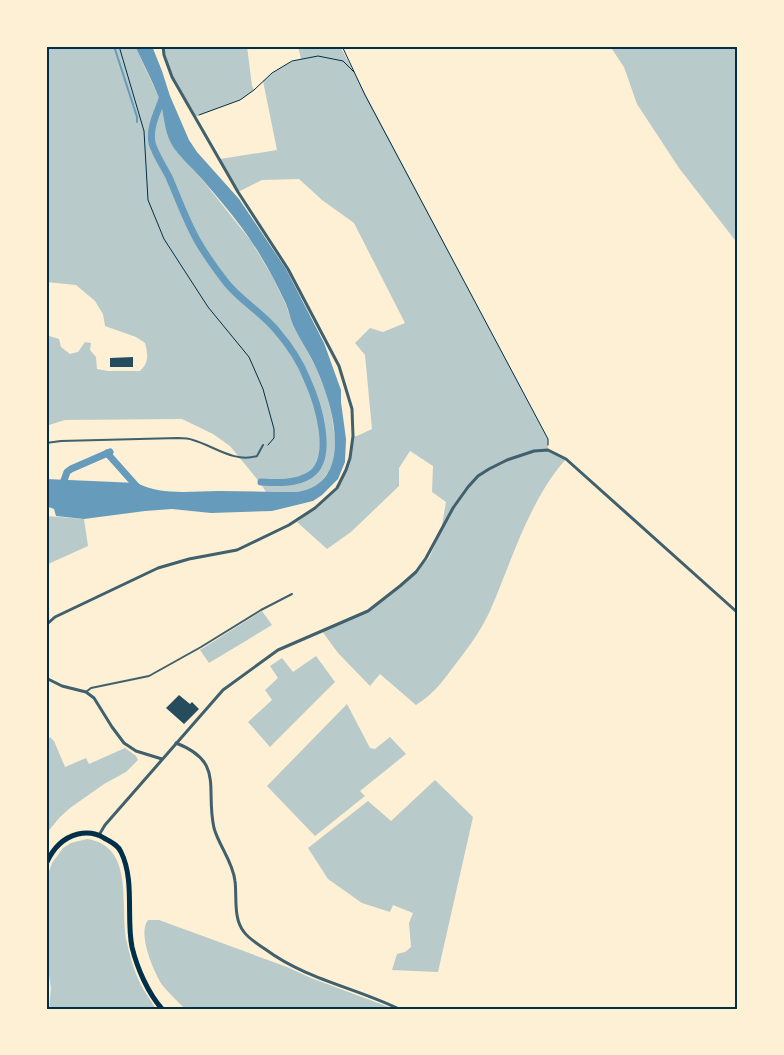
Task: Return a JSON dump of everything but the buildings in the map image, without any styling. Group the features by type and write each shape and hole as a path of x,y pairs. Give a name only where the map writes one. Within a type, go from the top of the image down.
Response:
{"main road":[{"path":"46,864 50,853 57,845 73,835 85,832 99,835 115,844 121,852 127,871 132,947 144,981 162,1009"}],"street":[{"path":"46,625 55,617 158,568 189,559 237,550 289,525 315,508 337,488 350,458 353,436 352,408 339,366 288,269 255,220 172,77 164,55 163,46"},
{"path":"99,835 105,825 223,690 278,650 368,611 400,586 416,572 426,558 468,486 490,468 523,454 548,450 566,459 738,613"},
{"path":"46,678 62,686 86,692 94,698 124,743 136,751 162,759"},
{"path":"176,743 197,754 207,766 211,778 210,798 215,829 235,878 238,917 240,927 244,933 271,954 304,973 399,1009"}],"lane":[{"path":"46,443 61,441 192,439 230,456 252,458 257,456 263,445"},
{"path":"86,692 92,688 149,676 261,610 292,594"}],"path":[{"path":"119,46 144,131 148,200 164,239 208,307 250,357 263,390 274,430 273,441 270,444 263,445"},
{"path":"342,46 548,439 548,450"},
{"path":"194,117 240,100 272,73 292,61 318,56 343,61 354,72"}],"shaded area":[{"path":"46,46 135,46 160,100 173,146 251,241 273,278 293,325 316,368 326,392 331,412 336,444 335,458 321,482 308,491 266,492 230,446 213,434 182,419 65,420 46,426 46,335 59,339 61,347 70,354 78,352 85,342 91,343 90,350 96,357 97,369 140,371 145,365 147,355 145,343 136,337 105,326 103,314 95,301 76,285 46,282"},
{"path":"163,46 247,46 254,90 240,100 194,117 172,77"},
{"path":"298,46 340,46 548,439 548,450 566,459 541,494 531,513 481,628 467,650 439,685 416,705 380,674 370,686 338,653 322,631 345,622 379,604 429,558 441,531 446,502 432,492 433,466 410,451 399,468 399,486 351,532 327,549 297,522 325,500 337,487 346,471 353,436 372,429 365,355 355,343 370,328 383,332 405,323 354,223 322,200 299,179 262,180 238,192 220,159 277,150 263,81 281,67 301,59"},
{"path":"610,46 738,46 738,244 679,168 637,104 624,67"},
{"path":"46,516 84,519 88,546 46,565"},
{"path":"262,611 272,625 209,663 200,650"},
{"path":"316,656 335,682 270,747 248,722 272,700 265,690 278,678 270,666 282,658 293,672"},
{"path":"347,704 370,748 375,749 390,737 406,754 360,791 365,796 315,836 267,786"},
{"path":"50,737 54,741 65,767 86,758 89,764 125,748 136,756 138,760 126,772 104,784 70,808 46,834 46,743"},
{"path":"435,780 473,817 438,972 392,970 397,954 405,952 411,947 409,923 413,913 393,905 390,912 362,903 328,879 308,848 368,801 391,821"},
{"path":"87,839 102,844 113,853 119,866 129,953 143,990 156,1009 49,1009 51,988 46,956 46,880 52,863 63,848 71,843"},
{"path":"148,920 159,920 394,1009 185,1009 163,986 151,963 144,934"}],"water":[{"path":"135,46 152,46 170,96 189,140 197,152 239,199 286,269 324,343 341,390 346,439 345,462 338,479 313,501 272,511 211,513 172,509 84,519 56,516 54,509 46,506 46,479 137,483 156,490 177,492 297,492 315,486 327,474 333,459 335,440 328,402 316,368 293,325 281,294 260,255 242,228 172,145 167,133 159,98"}],"waterway":[{"path":"114,46 137,122"},
{"path":"163,96 153,125 152,143 193,232 210,261 231,288 271,324 290,348 304,372 319,415 323,443 322,456 318,467 310,475 299,480 280,483 261,482"},
{"path":"61,489 67,472 110,452"},
{"path":"107,453 139,489"}]}
